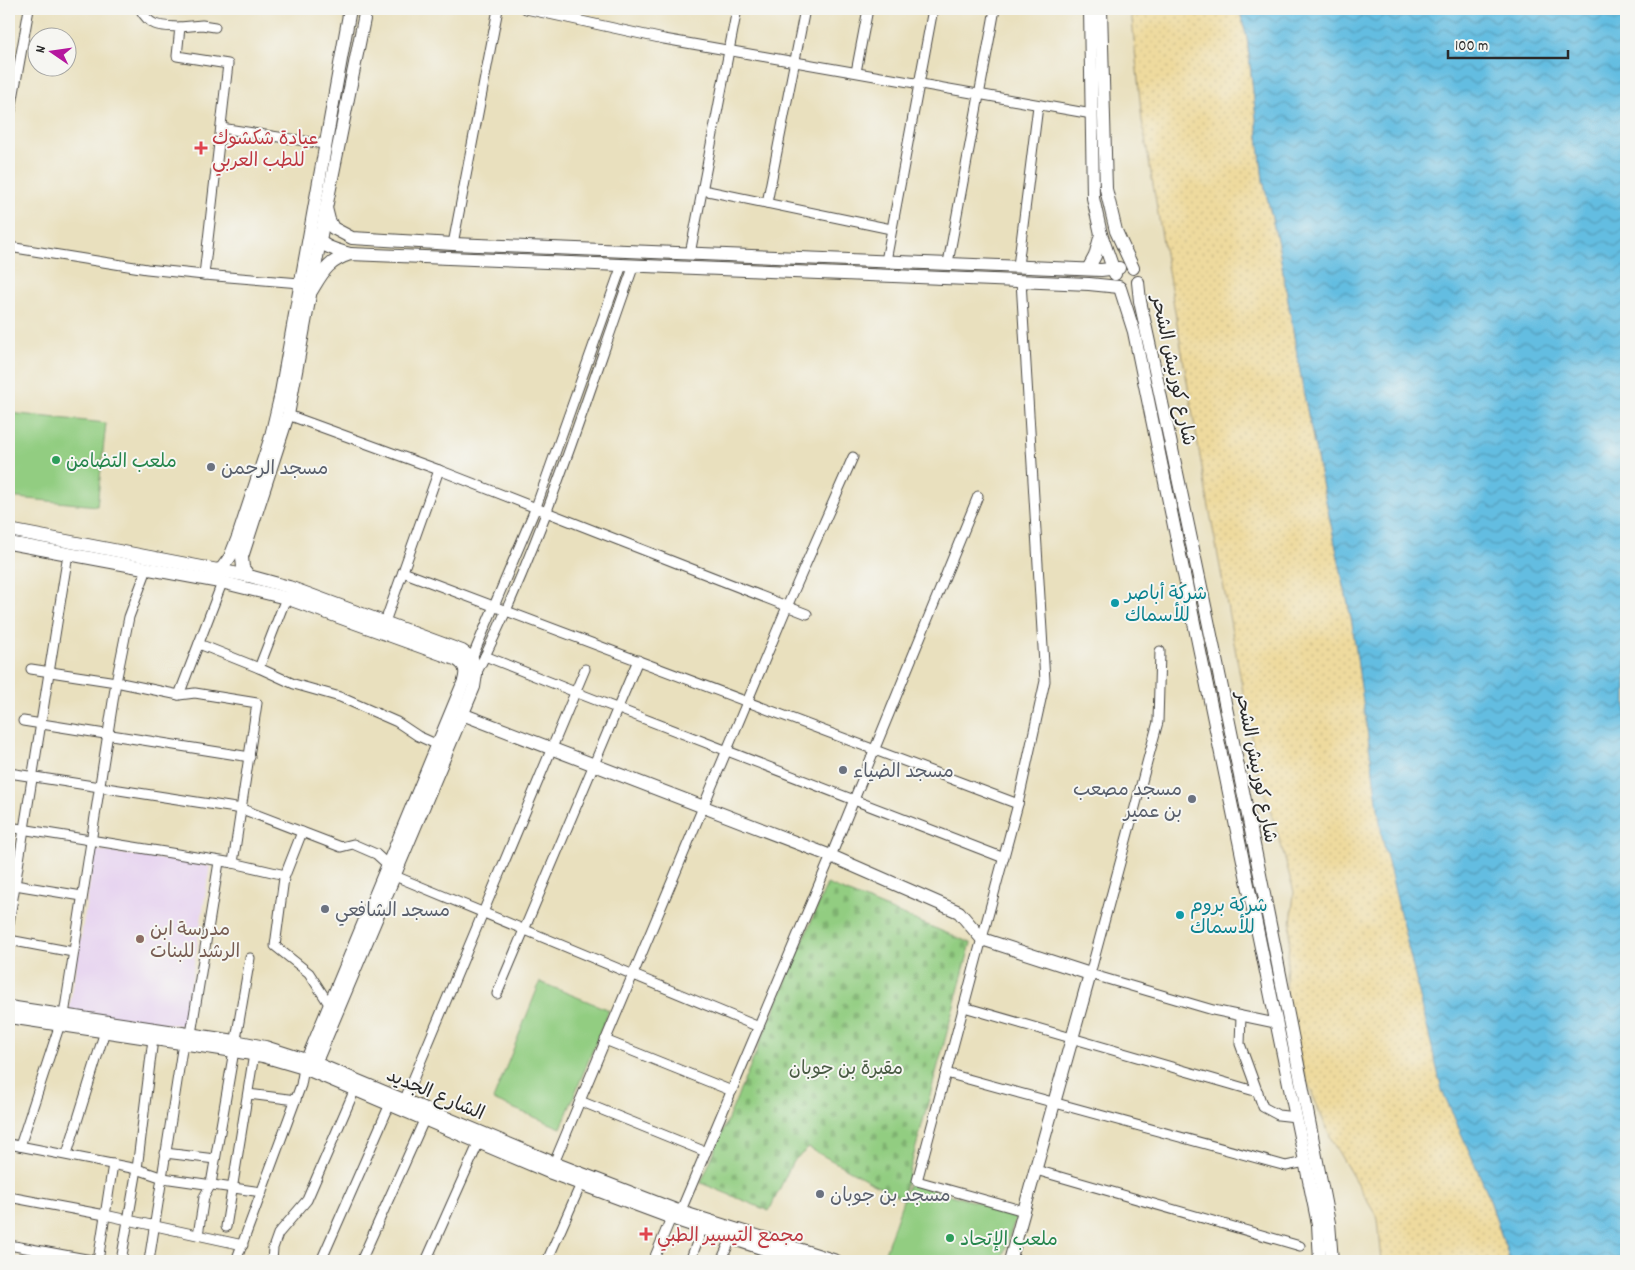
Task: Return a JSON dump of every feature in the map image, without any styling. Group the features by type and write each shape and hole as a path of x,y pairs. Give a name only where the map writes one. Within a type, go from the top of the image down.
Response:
{"street":[{"path":"9,121 29,9"},
{"path":"140,9 146,19 152,24 159,26 202,25 215,27"},
{"path":"249,576 243,568 242,557 248,524 280,398 324,144 350,9"},
{"path":"211,573 222,568 248,524 288,415 326,208 366,9"},
{"path":"453,244 498,9"},
{"path":"526,9 664,39 1092,114"},
{"path":"690,254 737,9"},
{"path":"767,203 804,9"},
{"path":"856,72 868,9"},
{"path":"886,261 933,9"},
{"path":"948,263 995,9"},
{"path":"1096,15 1092,114 1093,198 1101,234 1116,271 1115,282 1120,288"},
{"path":"310,226 320,243 328,248 350,254 1089,284 1130,289 1138,282 1138,274 1133,268 1116,231 1106,189 1096,15"},
{"path":"180,27 177,56 228,64 204,275"},
{"path":"338,72 353,75"},
{"path":"1018,266 1038,106"},
{"path":"220,128 324,144"},
{"path":"703,190 892,229"},
{"path":"326,208 333,228 352,238"},
{"path":"1088,269 1095,256 1101,234"},
{"path":"305,254 320,243 352,238 453,244 1116,271 1126,266 1133,268"},
{"path":"481,259 482,245"},
{"path":"9,247 147,269 300,283"},
{"path":"312,290 328,265 350,254"},
{"path":"237,1261 301,1085 395,876 474,687 478,657 495,606 536,507 628,265"},
{"path":"478,657 506,610 546,511 628,265"},
{"path":"1021,281 1046,681 1018,804 917,1181 1024,1211"},
{"name":"شارع كورنيش الشحر","path":"1138,282 1140,301 1198,568 1262,880 1329,1223 1332,1261"},
{"name":"شارع كورنيش الشحر","path":"1120,288 1134,332 1248,883 1275,1023 1318,1224 1320,1261"},
{"path":"288,415 536,507 807,614"},
{"path":"554,1163 726,751 853,457"},
{"path":"385,622 439,470"},
{"path":"653,1261 676,1217 732,1091 875,750 978,496"},
{"path":"9,530 211,573 222,583 286,598 455,659 463,664 466,671 464,681 329,1004 309,1066"},
{"path":"9,543 147,569 249,576 289,587 575,692 1004,858"},
{"path":"9,923 12,884 25,830 68,554"},
{"path":"1184,573 1198,568"},
{"path":"20,1146 62,1020 116,682 129,617 147,569"},
{"path":"403,572 1018,804"},
{"path":"179,694 222,583"},
{"path":"258,668 286,598"},
{"path":"199,644 294,684 340,697 397,722 418,736 438,745"},
{"path":"1010,1261 1073,1038 1158,722 1160,650"},
{"path":"497,994 638,660"},
{"path":"31,668 179,694 195,693 257,703 233,863"},
{"path":"320,1261 399,1104 585,669"},
{"path":"462,714 831,856 958,912 982,938 1090,974 1213,1010 1275,1023"},
{"path":"23,721 250,757"},
{"path":"9,772 242,809 341,846 353,844 376,854 388,865"},
{"path":"9,827 233,863 285,875"},
{"path":"302,832 285,875 274,946 309,973 329,1004"},
{"path":"149,1261 163,1178 165,1153 219,862"},
{"path":"395,876 759,1027"},
{"path":"1248,883 1262,880"},
{"path":"12,884 82,896"},
{"path":"9,940 73,952"},
{"path":"198,1235 204,1197 211,1184 250,958"},
{"path":"964,1007 1258,1092"},
{"name":"الشارع الجديد","path":"9,1016 62,1020 235,1046 265,1047 399,1104 424,1118 479,1142 580,1184 676,1217 836,1261"},
{"path":"1241,1016 1240,1044 1263,1107 1278,1115 1296,1117"},
{"name":"الشارع الجديد","path":"62,1020 105,1031 154,1038 187,1038"},
{"path":"67,1154 105,1031"},
{"path":"121,1261 137,1169 154,1038"},
{"path":"605,1040 732,1091"},
{"name":"الشارع الجديد","path":"235,1046 254,1054 309,1066 355,1089 554,1163 702,1229 800,1261"},
{"path":"226,1227 254,1054"},
{"path":"946,1073 1286,1166 1305,1162"},
{"path":"272,1261 273,1248 278,1234 307,1200 355,1089"},
{"path":"248,1094 296,1100"},
{"path":"580,1101 706,1152"},
{"path":"361,1261 424,1118"},
{"path":"426,1261 479,1142"},
{"path":"9,1144 137,1169 163,1178 262,1192"},
{"path":"165,1153 215,1159"},
{"path":"9,1245 97,1261 113,1164"},
{"path":"1036,1170 1300,1246"},
{"path":"547,1261 580,1184"},
{"path":"9,1197 243,1244"},
{"path":"690,1261 702,1229"},
{"path":"721,1261 731,1239"}],"shaded area":[{"name":"مدرسة ابن الرشد للبنات","path":"95,850 210,866 184,1026 69,1011"}],"sand":[{"path":"1131,9 1239,9 1247,38 1263,180 1279,248 1304,395 1352,623 1488,1194 1510,1261 1382,1261 1378,1219 1333,1143 1305,1077 1284,999 1294,892 1258,773 1206,491 1142,121"}],"green space":[{"name":"ملعب التضامن","path":"9,413 106,423 97,506 9,497"},
{"name":"مقبرة بن جوبان","path":"827,884 971,943 902,1199 809,1148 793,1161 769,1211 701,1183"},
{"path":"540,982 609,1010 561,1128 493,1100"},
{"name":"ملعب الإتحاد","path":"909,1183 1017,1214 1001,1261 882,1261"}],"water":[{"path":"1239,9 1626,9 1626,1261 1510,1261 1488,1194 1442,1090 1382,837 1352,623 1304,395 1279,248 1263,180 1247,38"}],"place":[{"name":"عيادة شكشوك للطب العربي","path":"201,148"},
{"name":"ملعب التضامن","path":"56,460"},
{"name":"مسجد الرحمن","path":"211,467"},
{"name":"شركة أباصر للأسماك","path":"1115,603"},
{"name":"مسجد الضياء","path":"843,770"},
{"name":"مسجد مصعب بن عمير","path":"1192,799"},
{"name":"مسجد الشافعي","path":"325,909"},
{"name":"شركة بروم للأسماك","path":"1180,915"},
{"name":"مدرسة ابن الرشد للبنات","path":"140,939"},
{"name":"مسجد بن جوبان","path":"820,1194"},
{"name":"مجمع التيسير الطبي","path":"646,1234"},
{"name":"ملعب الإتحاد","path":"950,1238"}]}
